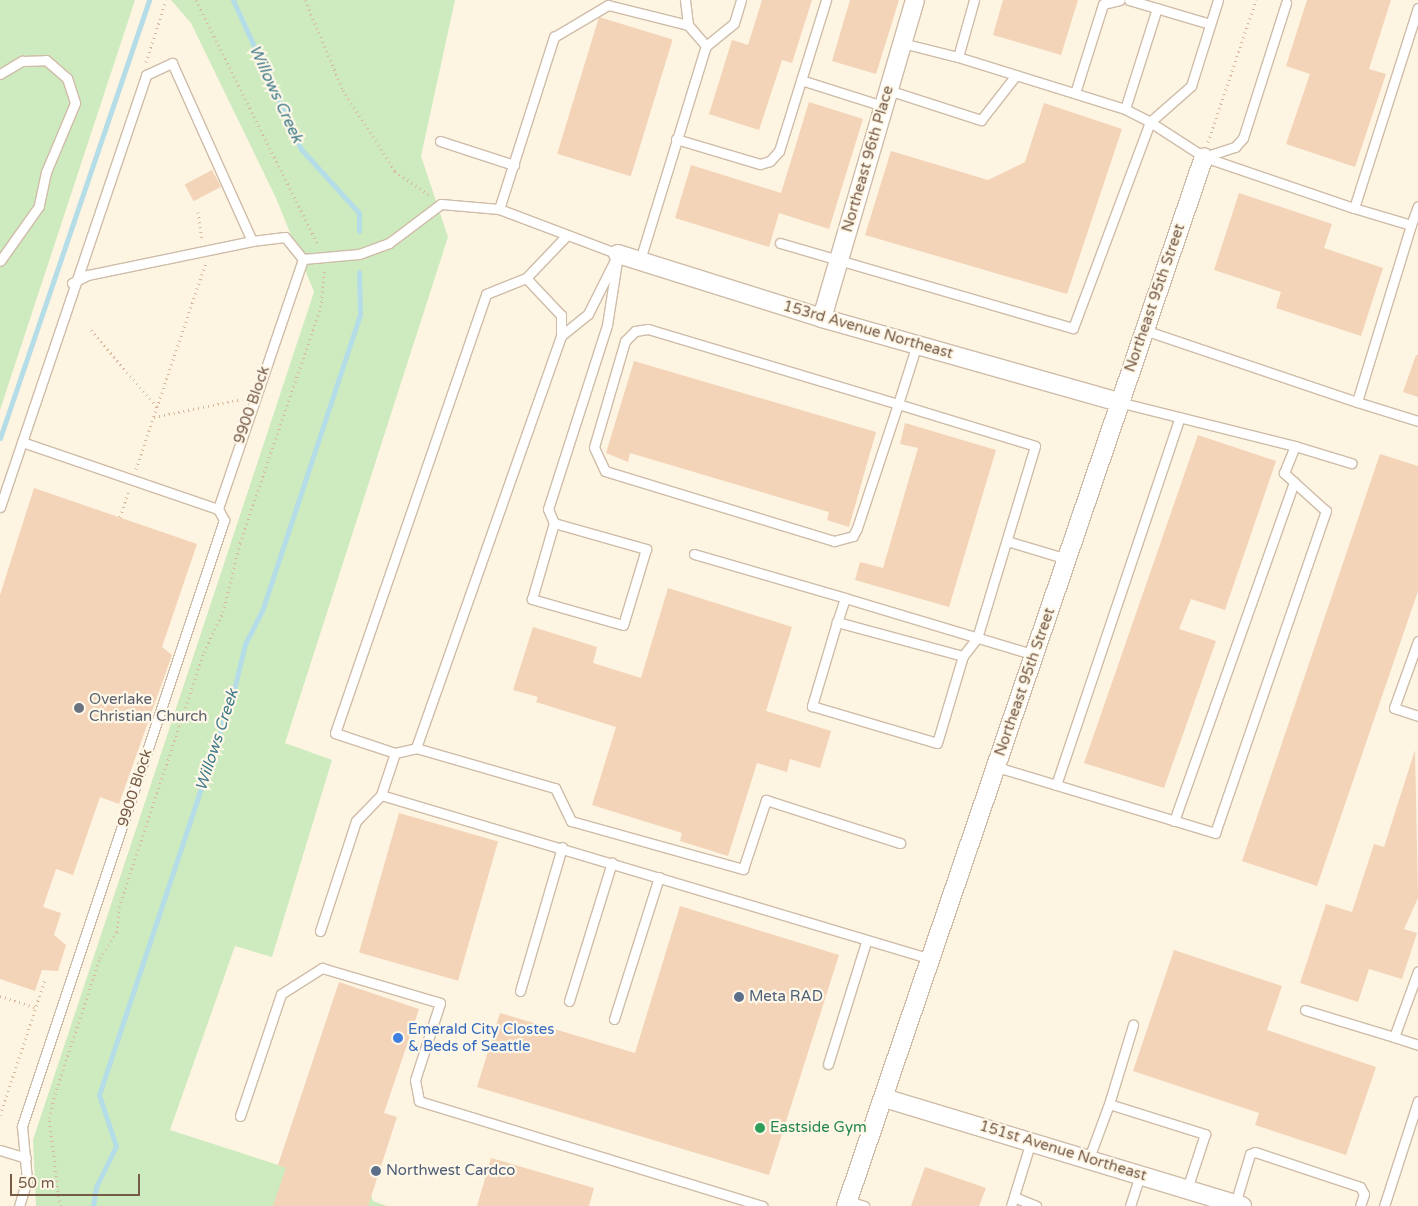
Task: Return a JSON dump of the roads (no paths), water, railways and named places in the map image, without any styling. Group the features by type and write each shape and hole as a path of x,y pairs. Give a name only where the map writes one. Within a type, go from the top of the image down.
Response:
{"street":[{"name":"Northeast 96th Place","path":"822,318 915,0"},
{"name":"Northeast 95th Street","path":"853,1204 884,1098 1119,402 1204,157"},
{"name":"153rd Avenue Northeast","path":"618,254 822,318 1119,402"},
{"name":"151st Avenue Northeast","path":"884,1098 1089,1158 1239,1205"}],"lane":[{"path":"685,0 688,25 706,46"},
{"path":"640,260 706,46 734,23 741,0"},
{"path":"676,139 765,164 779,151 826,0"},
{"path":"958,58 974,0"},
{"path":"1075,94 1103,4 1120,0"},
{"path":"1129,0 1210,24"},
{"path":"780,243 839,258 1073,328 1150,122 1191,86 1218,0"},
{"path":"1204,157 1235,147 1242,138 1286,3"},
{"path":"499,209 554,37 608,5 688,25"},
{"path":"1125,109 1158,8"},
{"path":"1354,208 1418,8"},
{"path":"902,43 1016,75 1125,109 1150,122 1204,157 1354,208 1412,225"},
{"path":"0,74 22,61 46,60 67,78 75,103 46,172 39,206 0,261"},
{"path":"0,507 72,283 146,75 172,64 252,241"},
{"path":"801,80 981,120 1016,75"},
{"path":"440,141 514,165"},
{"path":"72,283 88,275 252,241 284,238 303,260 359,254 389,243 441,204 499,209 618,254"},
{"path":"1357,402 1418,206"},
{"path":"567,235 526,278 486,294 335,733 395,753 416,748 555,788 571,821 743,869 766,800 900,843"},
{"path":"561,336 588,314 618,254"},
{"path":"554,524 646,549 623,625 532,599 554,524 548,509 607,326 618,254"},
{"name":"9900 Block","path":"19,1206 27,1180 22,1126 224,520 218,508 254,397 303,260"},
{"path":"416,748 561,336 561,315 526,278"},
{"path":"845,598 812,706 937,743 963,656 977,638 1036,446 898,404 648,329 635,331 625,341 594,448 605,471 834,541 853,536 858,528 898,404 917,344"},
{"path":"1144,330 1418,421"},
{"path":"1119,402 1295,446 1351,463"},
{"path":"1056,785 1180,417"},
{"path":"22,442 218,508"},
{"path":"996,767 1214,833 1326,511 1284,473 1295,446"},
{"path":"1174,821 1294,482"},
{"path":"1007,541 1067,559"},
{"path":"694,554 1035,655"},
{"path":"837,622 963,656"},
{"path":"1418,641 1394,708 1418,716"},
{"path":"320,931 356,821 381,795 395,753"},
{"path":"381,795 612,862 866,942 931,959"},
{"path":"520,991 562,847"},
{"path":"568,1001 612,862"},
{"path":"614,1019 659,877"},
{"path":"828,1064 866,942"},
{"path":"240,1116 281,994 322,968 440,1003 415,1080 419,1101 762,1206"},
{"path":"1394,1037 1418,971"},
{"path":"1305,1010 1418,1045"},
{"path":"1089,1158 1133,1025"},
{"path":"1384,1206 1418,1101"},
{"path":"1108,1104 1205,1134 1187,1189"},
{"path":"1031,1141 1012,1202 1036,1206"},
{"path":"0,1150 26,1158"},
{"path":"1239,1205 1250,1154 1255,1152 1360,1187 1364,1194 1360,1206"},
{"path":"1130,1206 1140,1175"}],"waterway":[{"path":"0,438 149,0"},
{"name":"Willows Creek","path":"233,0 301,149 359,213 359,231"},
{"name":"Willows Creek","path":"93,1206 96,1187 116,1146 99,1095 234,690 245,644 262,611 360,315 359,272"}],"place":[{"name":"Overlake Christian Church","path":"79,708"},
{"name":"Meta RAD","path":"739,997"},
{"name":"Emerald City Clostes & Beds of Seattle","path":"398,1038"},
{"name":"Eastside Gym","path":"760,1128"},
{"name":"Northwest Cardco","path":"376,1171"}]}
